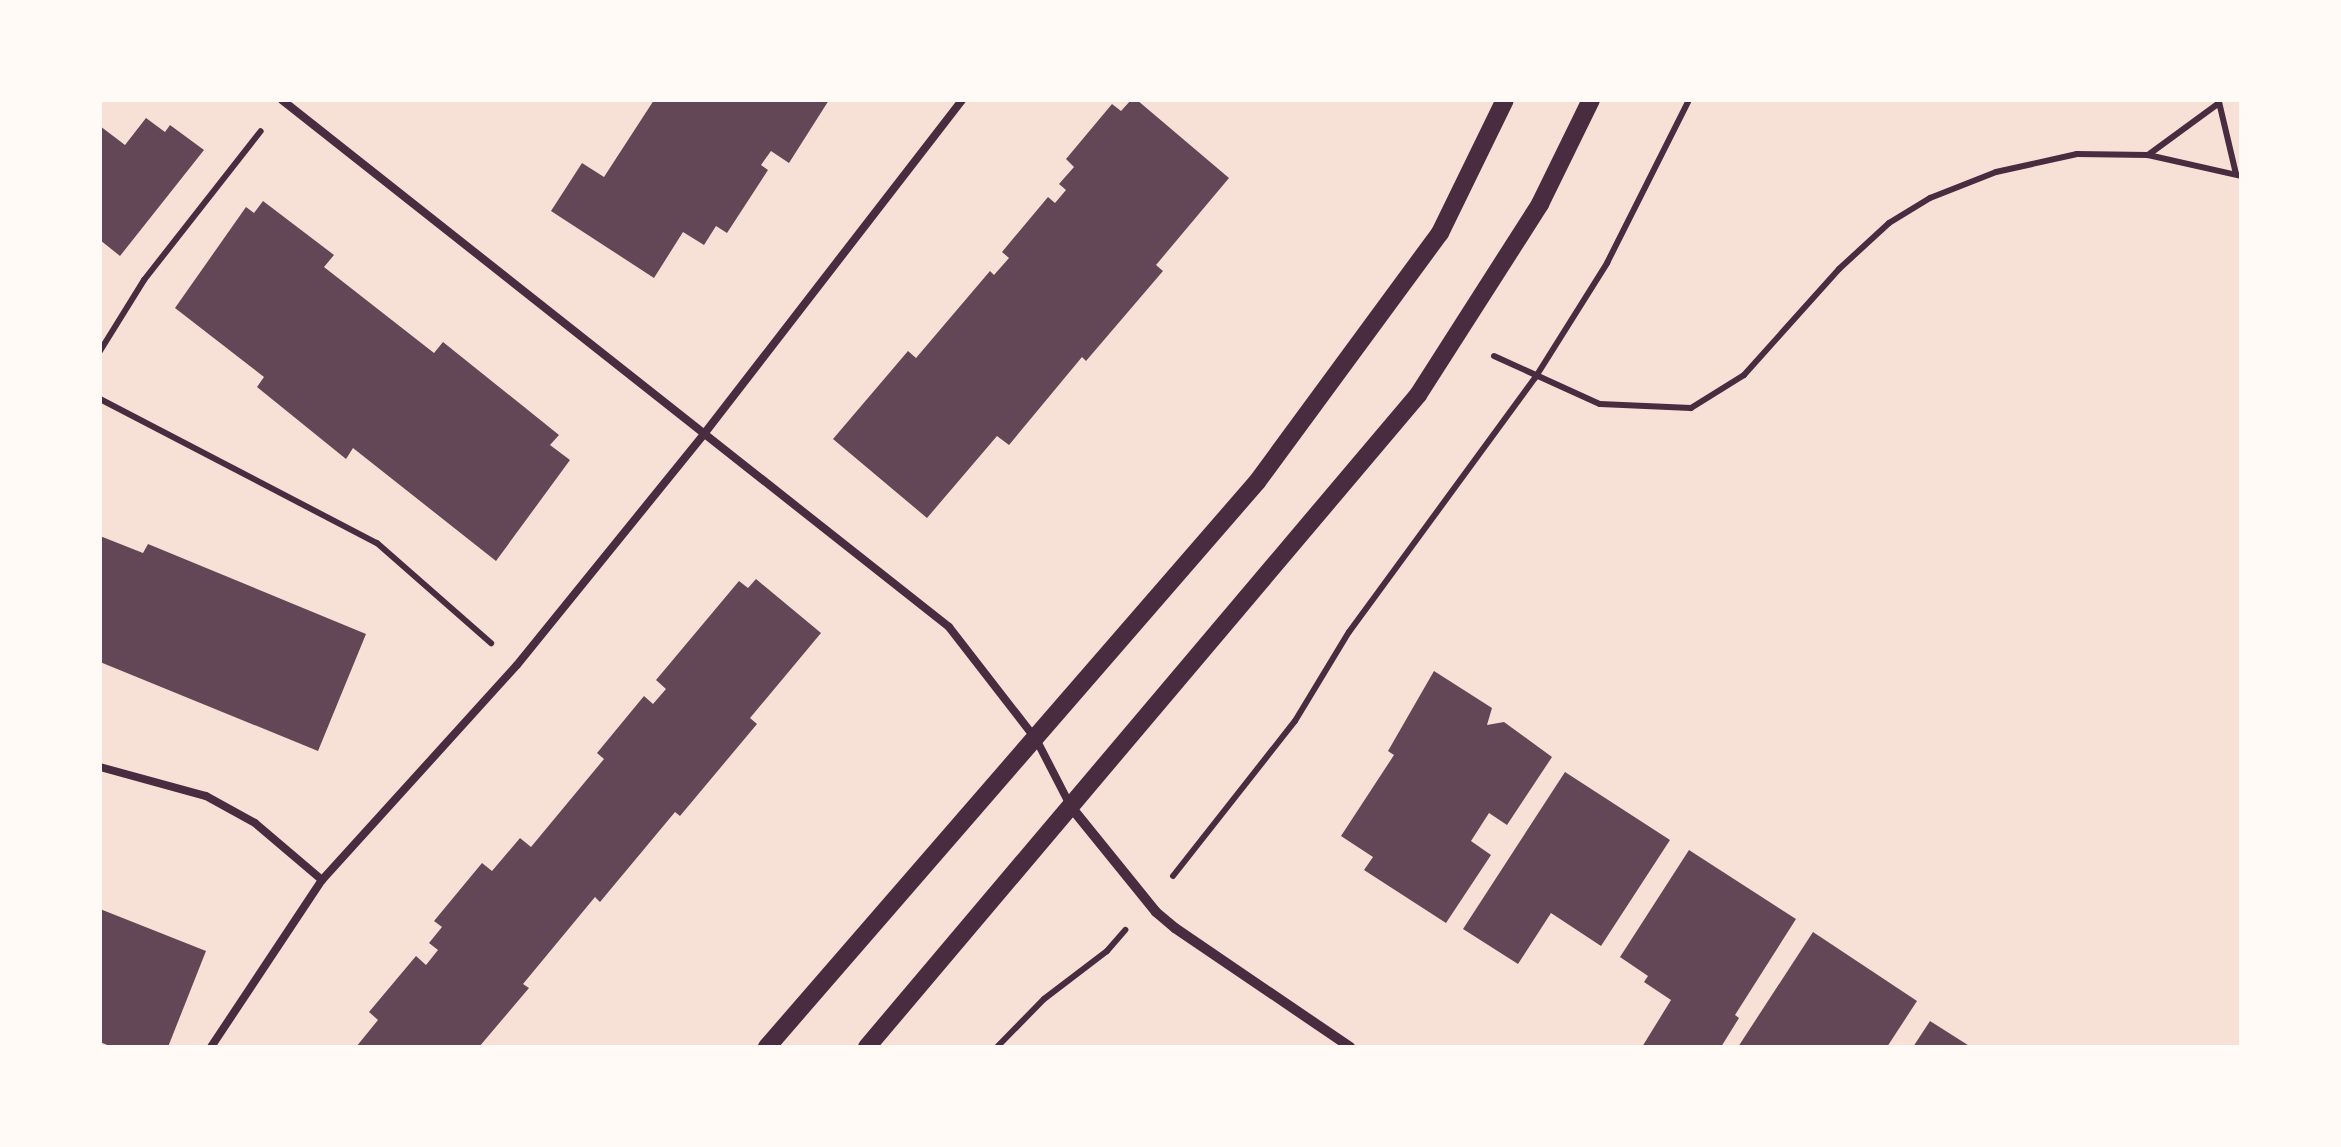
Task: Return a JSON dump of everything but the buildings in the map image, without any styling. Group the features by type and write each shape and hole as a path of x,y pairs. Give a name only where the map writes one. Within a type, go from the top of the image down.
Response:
{"street":[{"path":"767,1047 1257,482 1440,233 1505,100"},
{"path":"867,1047 1382,438 1458,337 1540,204 1591,100"},
{"path":"1072,807 1174,928 1350,1047"}],"lane":[{"path":"282,100 949,627 1036,739 1072,807"},
{"path":"211,1047 322,880 517,665 704,434 962,100"},
{"path":"100,766 206,796 255,822 322,880"}],"path":[{"path":"100,351 144,280 282,100"},
{"path":"1166,884 1232,806 1295,720 1350,632 1535,378 1607,263 1689,100"},
{"path":"1458,337 1535,378 1600,404 1691,408 1744,375 1839,269 1889,223 1930,198 1996,172 2077,154 2148,154 2238,175 2220,102 2148,154"},
{"path":"100,400 378,543 517,665"},
{"path":"998,1047 1044,999 1107,951"}]}
